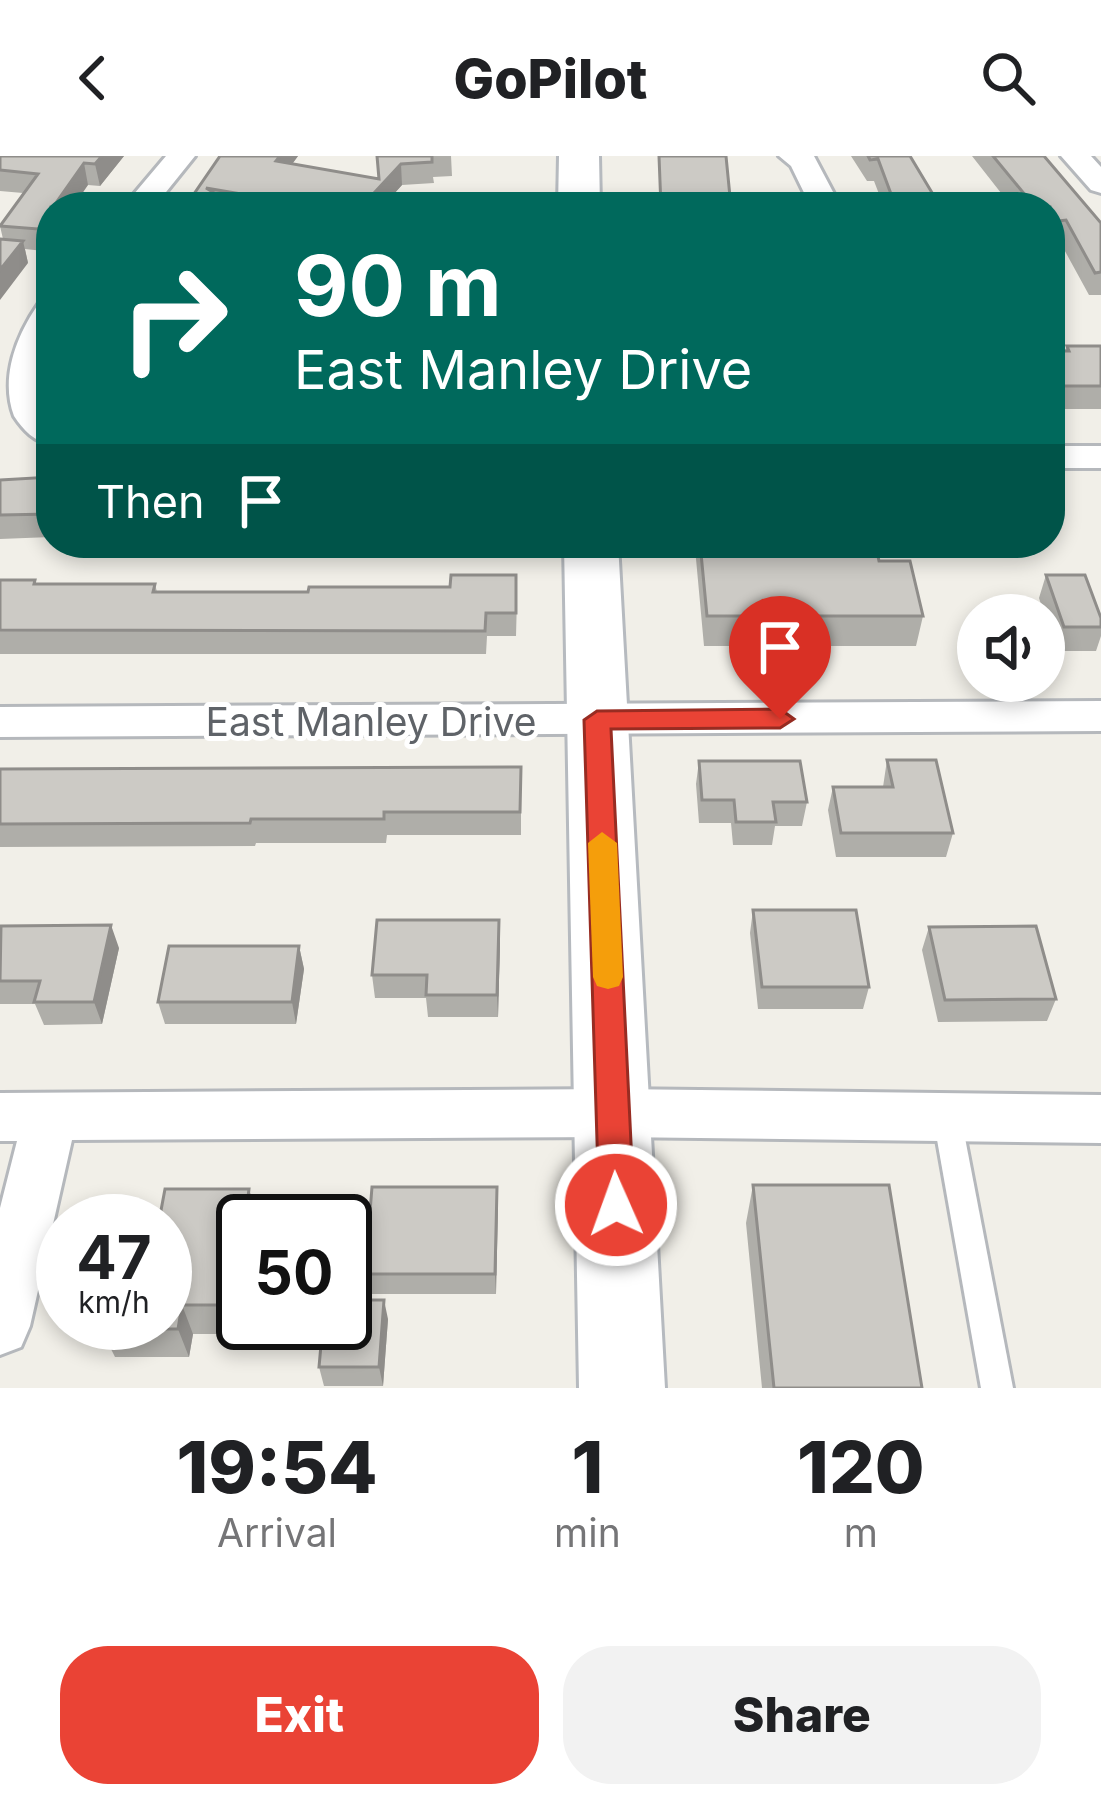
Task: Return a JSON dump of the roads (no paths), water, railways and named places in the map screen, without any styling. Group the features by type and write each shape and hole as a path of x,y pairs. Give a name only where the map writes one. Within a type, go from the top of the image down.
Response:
{"main road":[{"path":"579,156 579,192"},
{"path":"592,558 622,1388"}],"street":[{"path":"151,192 181,156"},
{"path":"793,156 802,160 818,192"},
{"path":"1075,156 1101,184"},
{"path":"36,334 21,358 19,391 36,424"},
{"path":"1065,457 1101,457"},
{"name":"East Manley Drive","path":"0,722 1101,716"},
{"path":"0,1326 25,1117 614,1113 1101,1119"}],"lane":[{"path":"946,1117 997,1388"}]}
